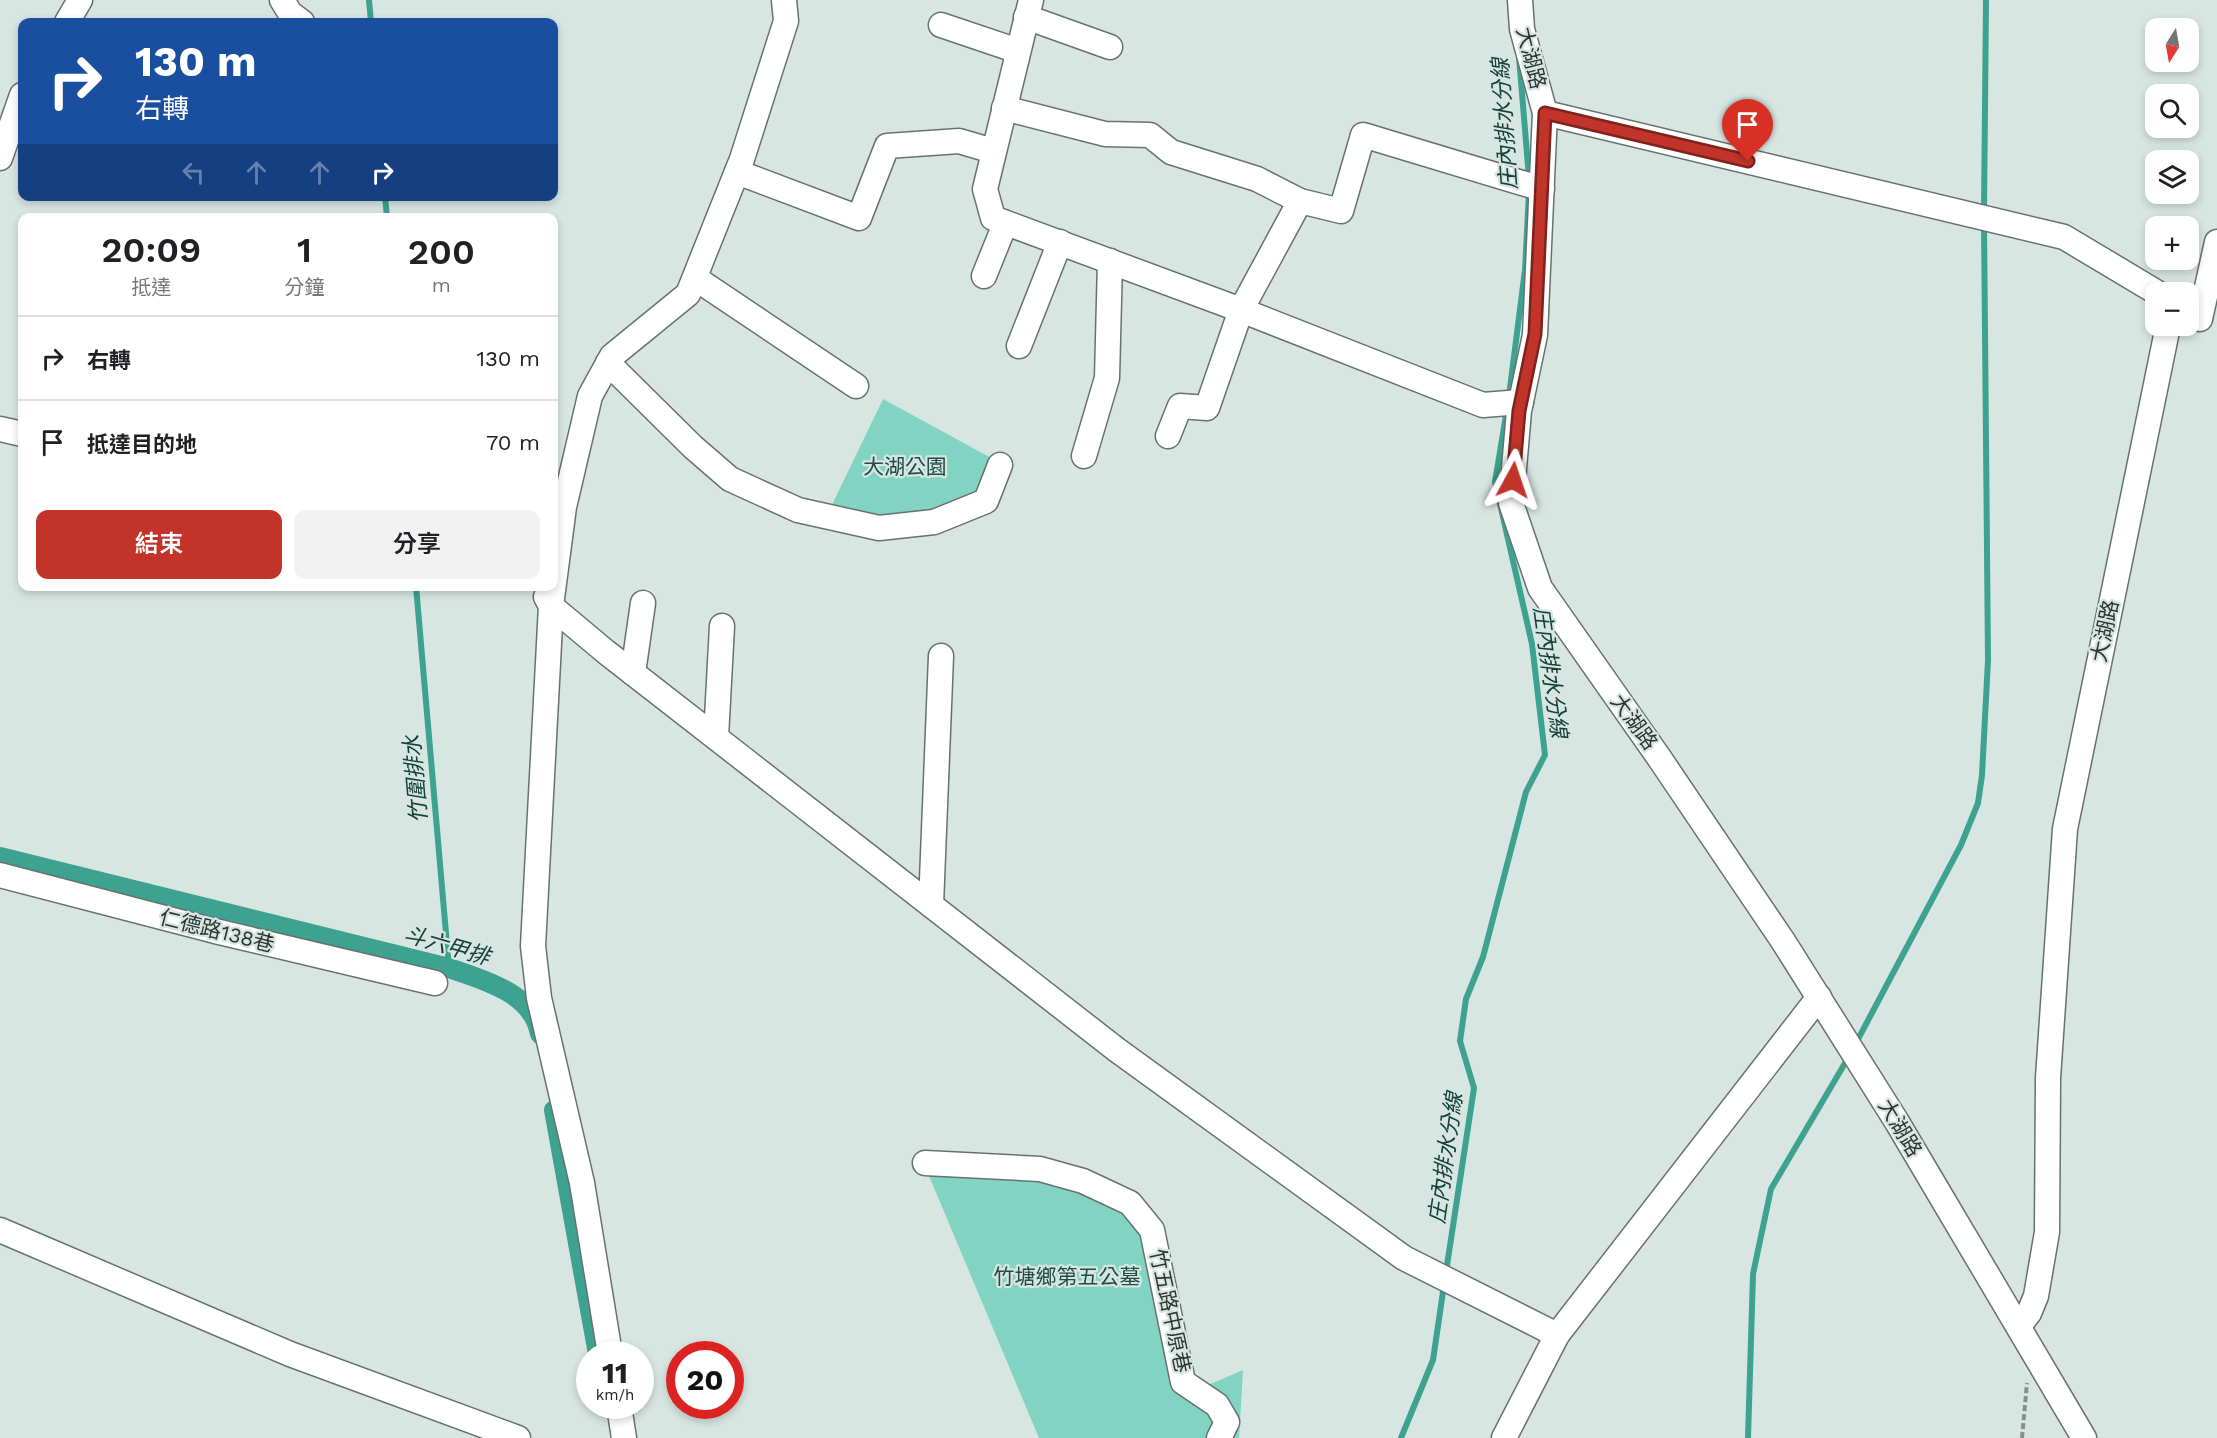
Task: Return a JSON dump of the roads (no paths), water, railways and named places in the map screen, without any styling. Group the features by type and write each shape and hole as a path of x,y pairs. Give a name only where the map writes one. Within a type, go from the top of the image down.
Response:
{"street":[{"path":"69,18 80,0"},
{"path":"282,0 290,13 297,18"},
{"path":"558,537 590,396 612,356 688,294 695,278 737,172 786,21 784,0"},
{"name":"大湖路","path":"1520,0 1522,29 1545,113 1535,334 1521,402 1511,503 1540,588 1660,759 1819,997 2019,1326 2029,1313 2036,1296 2047,1232 2048,1078 2065,829 2166,336"},
{"path":"1110,46 1028,9 985,189 993,218 1241,310 1483,405 1521,402"},
{"path":"941,25 1018,51"},
{"path":"0,158 18,106"},
{"path":"1004,108 1105,134 1150,135 1171,152 1257,180 1300,201 1341,211 1363,135 1542,189"},
{"path":"1545,113 2064,237 2145,285"},
{"path":"737,172 859,218 887,146 959,141 993,151"},
{"path":"1168,436 1180,406 1207,408 1241,310 1300,201"},
{"path":"984,276 1005,224"},
{"path":"1019,346 1060,242"},
{"path":"2202,321 2217,242"},
{"path":"1083,456 1107,378 1110,261"},
{"path":"695,278 856,386"},
{"path":"608,363 693,447 730,479 798,510 879,528 934,522 986,501 1000,465"},
{"path":"0,429 18,433"},
{"path":"546,596 633,673 1117,1050 1404,1258 1557,1335"},
{"path":"546,596 533,946 539,998 582,1183 608,1341"},
{"path":"633,673 643,603"},
{"path":"716,737 722,626"},
{"path":"931,905 941,656"},
{"name":"仁德路138巷","path":"0,876 214,932 435,983"},
{"path":"1504,1438 1557,1335 1819,997"},
{"name":"竹五路中原巷","path":"925,1163 1040,1169 1083,1181 1130,1203 1152,1230 1183,1382 1217,1405 1227,1422 1219,1438"},
{"path":"0,1230 290,1354 518,1438"},
{"path":"2019,1326 2084,1438"},
{"path":"621,1419 624,1438"}],"waterway":[{"name":"竹圍排水","path":"369,0 371,18"},
{"path":"1984,212 1986,0"},
{"name":"庄內排水分線","path":"1519,57 1529,178"},
{"name":"庄內排水分線","path":"1509,396 1525,270 1529,192"},
{"name":"竹圍排水","path":"385,201 387,213"},
{"path":"1856,1043 1961,845 1978,803 1982,775 1988,660 1984,223"},
{"name":"庄內排水分線","path":"1446,1272 1474,1088 1460,1041 1466,999 1483,957 1526,792 1545,755 1532,644 1495,482 1507,409"},
{"name":"竹圍排水","path":"416,591 449,968"},
{"name":"斗六甲排","path":"0,857 449,968 491,983 517,998 536,1020 540,1034"},
{"path":"1748,1438 1753,1274 1771,1189 1848,1058"},
{"name":"斗六甲排","path":"554,1110 596,1341"},
{"name":"庄內排水分線","path":"1401,1438 1433,1360 1444,1285"}],"park label":[{"name":"大湖公園","path":"905,467"},
{"name":"竹塘鄉第五公墓","path":"1067,1277"}]}
